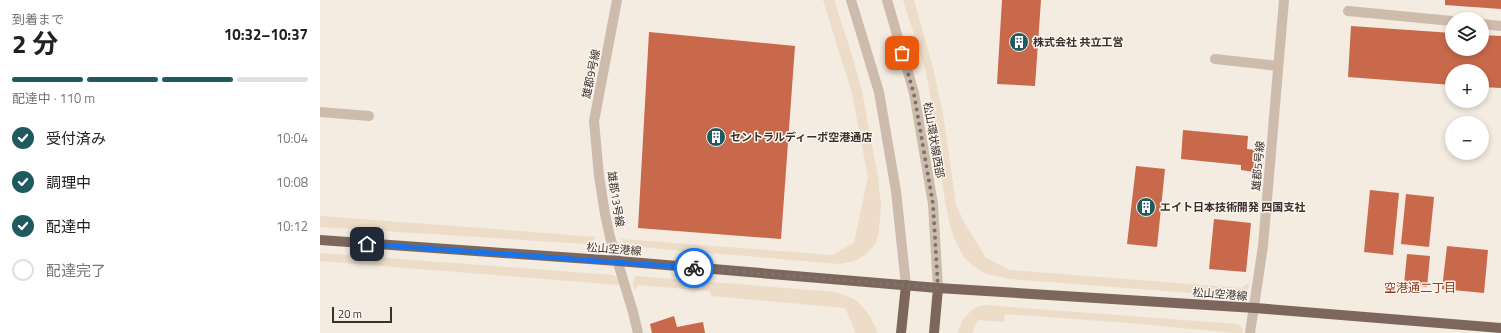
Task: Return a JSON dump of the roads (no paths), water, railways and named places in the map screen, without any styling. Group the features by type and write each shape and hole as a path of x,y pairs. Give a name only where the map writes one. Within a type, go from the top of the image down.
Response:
{"main road":[{"name":"松山空港線","path":"320,240 618,261 938,288 1255,308 1501,328"},
{"path":"901,333 906,285"},
{"path":"934,333 938,288"}],"street":[{"name":"雄郡9号線","path":"597,153 594,121 617,0"},
{"path":"851,0 879,92 896,191 906,285"},
{"name":"松山環状線西部","path":"887,0 914,94 933,204 938,288"},
{"name":"雄郡5号線","path":"1250,333 1255,308 1263,246 1284,0"},
{"path":"1348,11 1445,20"},
{"path":"1489,25 1501,26"},
{"path":"1215,59 1278,66"},
{"path":"320,112 369,116"},
{"name":"雄郡13号線","path":"597,153 605,214 610,237 638,333"}],"place":[{"name":"株式会社 共立工営","path":"1019,42"},
{"name":"セントラルディーボ空港通店","path":"716,137"},
{"name":"エイト日本技術開発 四国支社","path":"1146,207"}],"district":[{"name":"空港通二丁目","path":"1420,288"}]}
